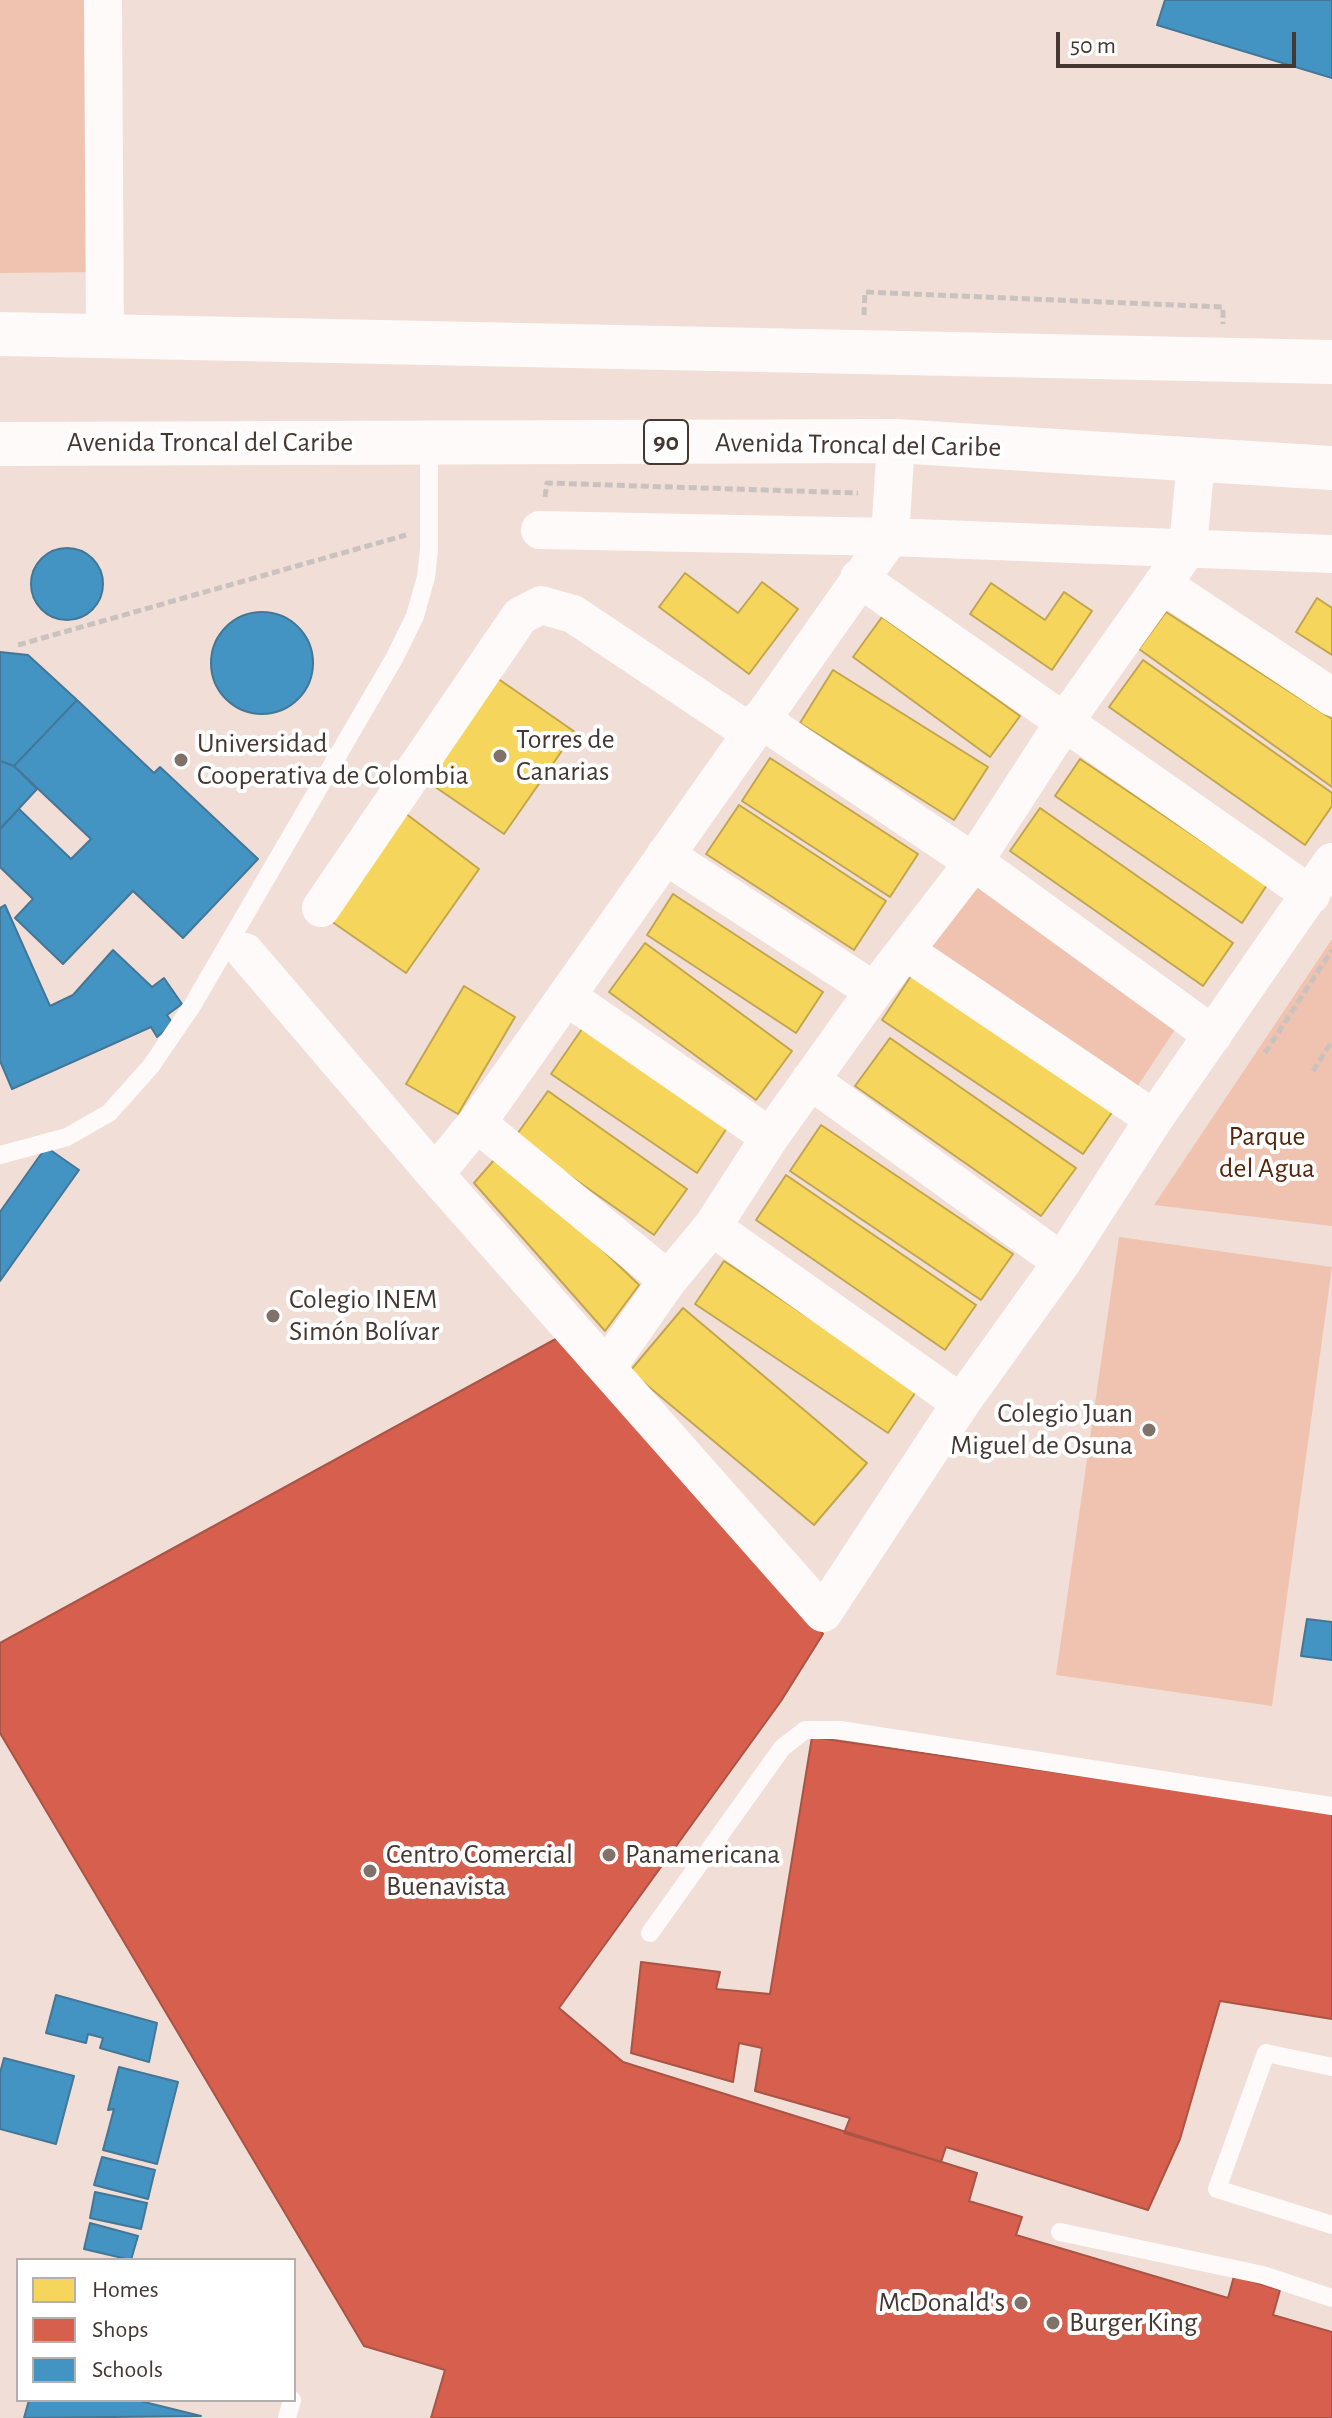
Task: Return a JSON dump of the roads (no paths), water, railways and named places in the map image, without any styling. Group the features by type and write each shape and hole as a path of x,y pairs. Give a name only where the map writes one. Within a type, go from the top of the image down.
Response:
{"highway":[{"path":"0,334 1332,362"},
{"name":"Avenida Troncal del Caribe","path":"0,444 896,441 1332,468"}],"street":[{"path":"103,0 105,335"},
{"path":"435,1174 477,1123 890,537 896,441"},
{"path":"607,1367 668,1280 712,1227 770,1137 874,991 973,863 1065,721 1188,548 1196,459"},
{"path":"540,530 890,537 1332,554"},
{"path":"859,578 1311,895"},
{"path":"1162,584 1332,697"},
{"path":"321,908 520,616 541,605 573,614 973,863 1213,1035"},
{"path":"665,855 874,991"},
{"path":"245,952 435,1174 823,1613 961,1403 1062,1262 1154,1119 1332,862"},
{"path":"907,952 1154,1119"},
{"path":"566,996 770,1137"},
{"path":"810,1080 1062,1262"},
{"path":"477,1123 668,1280"},
{"path":"712,1227 961,1403"}],"lane":[{"path":"0,1155 67,1137 88,1127 129,1091 171,1040 395,657 415,616 426,577 430,528 429,443"},
{"path":"650,1933 782,1748 805,1730 840,1730 1332,1806"},
{"path":"1332,2067 1266,2053 1217,2189 1332,2225"},
{"path":"1060,2232 1263,2275 1332,2298"}],"place":[{"name":"Torres de Canarias","path":"500,756"},
{"name":"Universidad Cooperativa de Colombia","path":"181,760"},
{"name":"Colegio INEM Simón Bolívar","path":"273,1316"},
{"name":"Colegio Juan Miguel de Osuna","path":"1149,1430"},
{"name":"Panamericana","path":"609,1855"},
{"name":"Centro Comercial Buenavista","path":"370,1871"},
{"name":"McDonald's","path":"1021,2303"},
{"name":"Burger King","path":"1053,2323"}],"park label":[{"name":"Parque del Agua","path":"1267,1153"}]}
